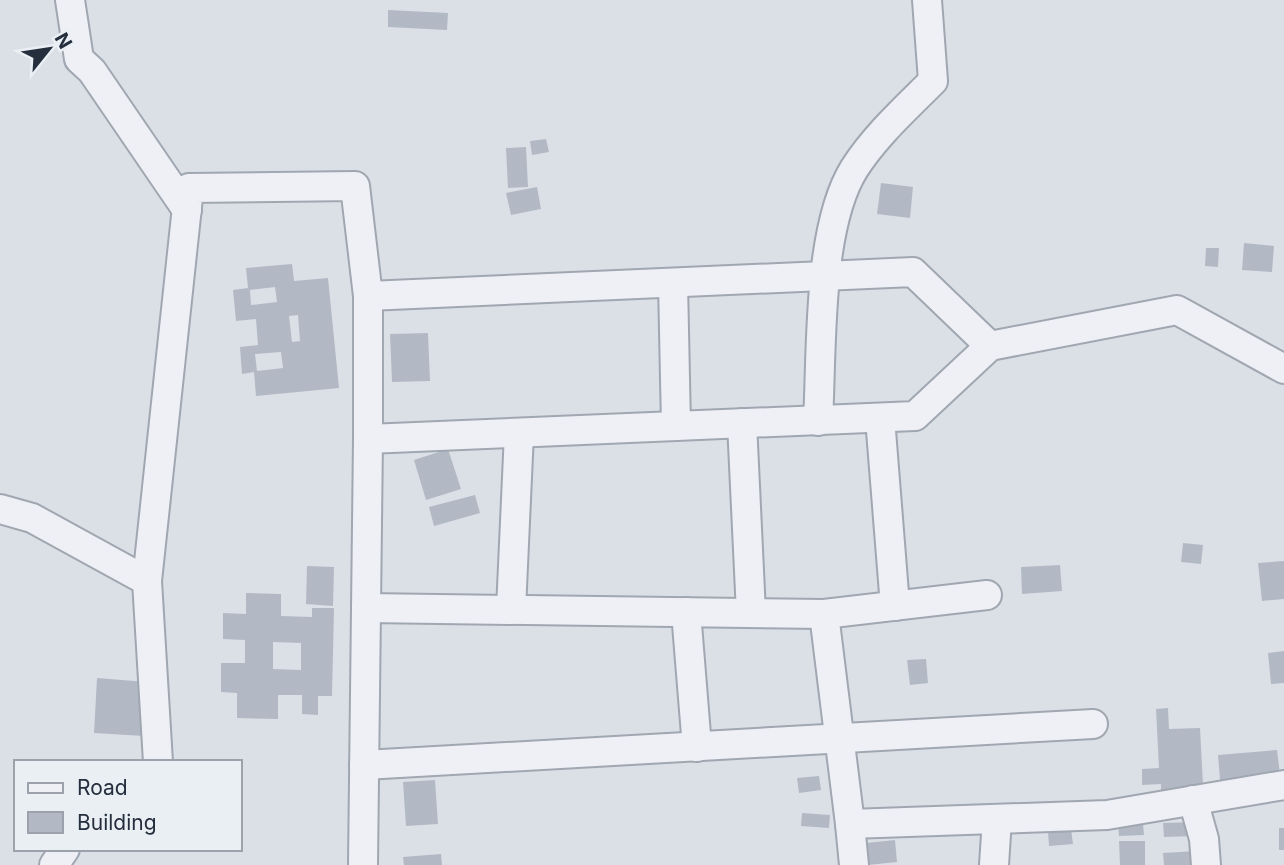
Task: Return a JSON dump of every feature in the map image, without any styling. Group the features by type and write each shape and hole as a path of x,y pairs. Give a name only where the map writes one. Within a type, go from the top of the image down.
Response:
{"street":[{"path":"70,0 79,59 92,71 187,210"},
{"path":"818,421 826,275 839,199 854,169 886,128 933,81 927,0"},
{"path":"158,760 147,581 189,188 355,186 368,296 363,865"},
{"path":"368,296 914,272 990,346"},
{"path":"673,283 676,426"},
{"path":"368,439 915,416 990,346 1177,310 1284,368"},
{"path":"880,418 895,606"},
{"path":"742,423 751,613"},
{"path":"511,610 519,432"},
{"path":"0,509 32,517 147,581"},
{"path":"366,608 824,614 987,595"},
{"path":"686,612 697,747"},
{"path":"824,614 854,865"},
{"path":"364,765 1093,724"},
{"path":"850,824 1107,815 1284,785"},
{"path":"1193,800 1204,839 1206,865"},
{"path":"994,865 997,819"}],"building":[{"path":"388,10 448,13 447,30 388,27"},
{"path":"546,139 549,152 532,155 530,141"},
{"path":"526,147 528,187 508,188 506,148"},
{"path":"881,183 913,187 910,218 877,214"},
{"path":"537,187 541,209 511,215 506,193"},
{"path":"1244,243 1274,246 1272,272 1242,270"},
{"path":"1206,248 1219,248 1218,267 1205,266"},
{"path":"292,264 294,281 328,278 339,388 256,396 254,372 242,374 240,347 258,345 256,319 236,321 233,290 248,288 246,268","holes":["275,287 277,302 251,305 250,290","298,315 300,341 292,342 289,316","281,352 283,368 257,371 255,354"]},
{"path":"428,333 430,381 392,382 390,334"},
{"path":"448,449 461,489 426,500 414,460"},
{"path":"475,495 480,513 434,526 429,507"},
{"path":"1183,543 1203,545 1201,564 1181,562"},
{"path":"1284,561 1284,599 1262,601 1258,563"},
{"path":"1060,565 1062,591 1022,594 1021,567"},
{"path":"307,566 334,567 333,606 306,604"},
{"path":"246,593 281,594 281,616 312,617 312,608 334,608 332,696 318,696 318,715 302,714 302,695 278,695 278,719 237,718 237,693 221,692 221,663 245,663 245,640 223,639 223,613 246,614","holes":["273,642 301,643 301,670 273,669"]},
{"path":"1284,651 1284,683 1271,684 1268,653"},
{"path":"926,659 928,683 910,685 907,660"},
{"path":"97,678 147,682 144,736 94,733"},
{"path":"1168,708 1169,729 1200,728 1203,784 1194,784 1195,798 1161,799 1161,784 1142,785 1142,769 1159,768 1156,709"},
{"path":"1277,750 1280,775 1220,780 1218,755"},
{"path":"819,776 821,790 799,793 797,778"},
{"path":"435,780 438,824 406,826 403,782"},
{"path":"802,813 830,815 829,828 801,826"},
{"path":"1196,822 1196,836 1164,837 1163,823"},
{"path":"1143,823 1144,835 1119,836 1118,824"},
{"path":"1279,828 1284,828 1284,850 1279,850"},
{"path":"1071,829 1073,844 1049,846 1048,831"},
{"path":"895,840 897,862 868,865 866,843"},
{"path":"1119,841 1145,841 1145,865 1120,865"},
{"path":"1196,851 1197,865 1164,865 1163,853"},
{"path":"441,854 442,865 404,865 403,857"}]}
